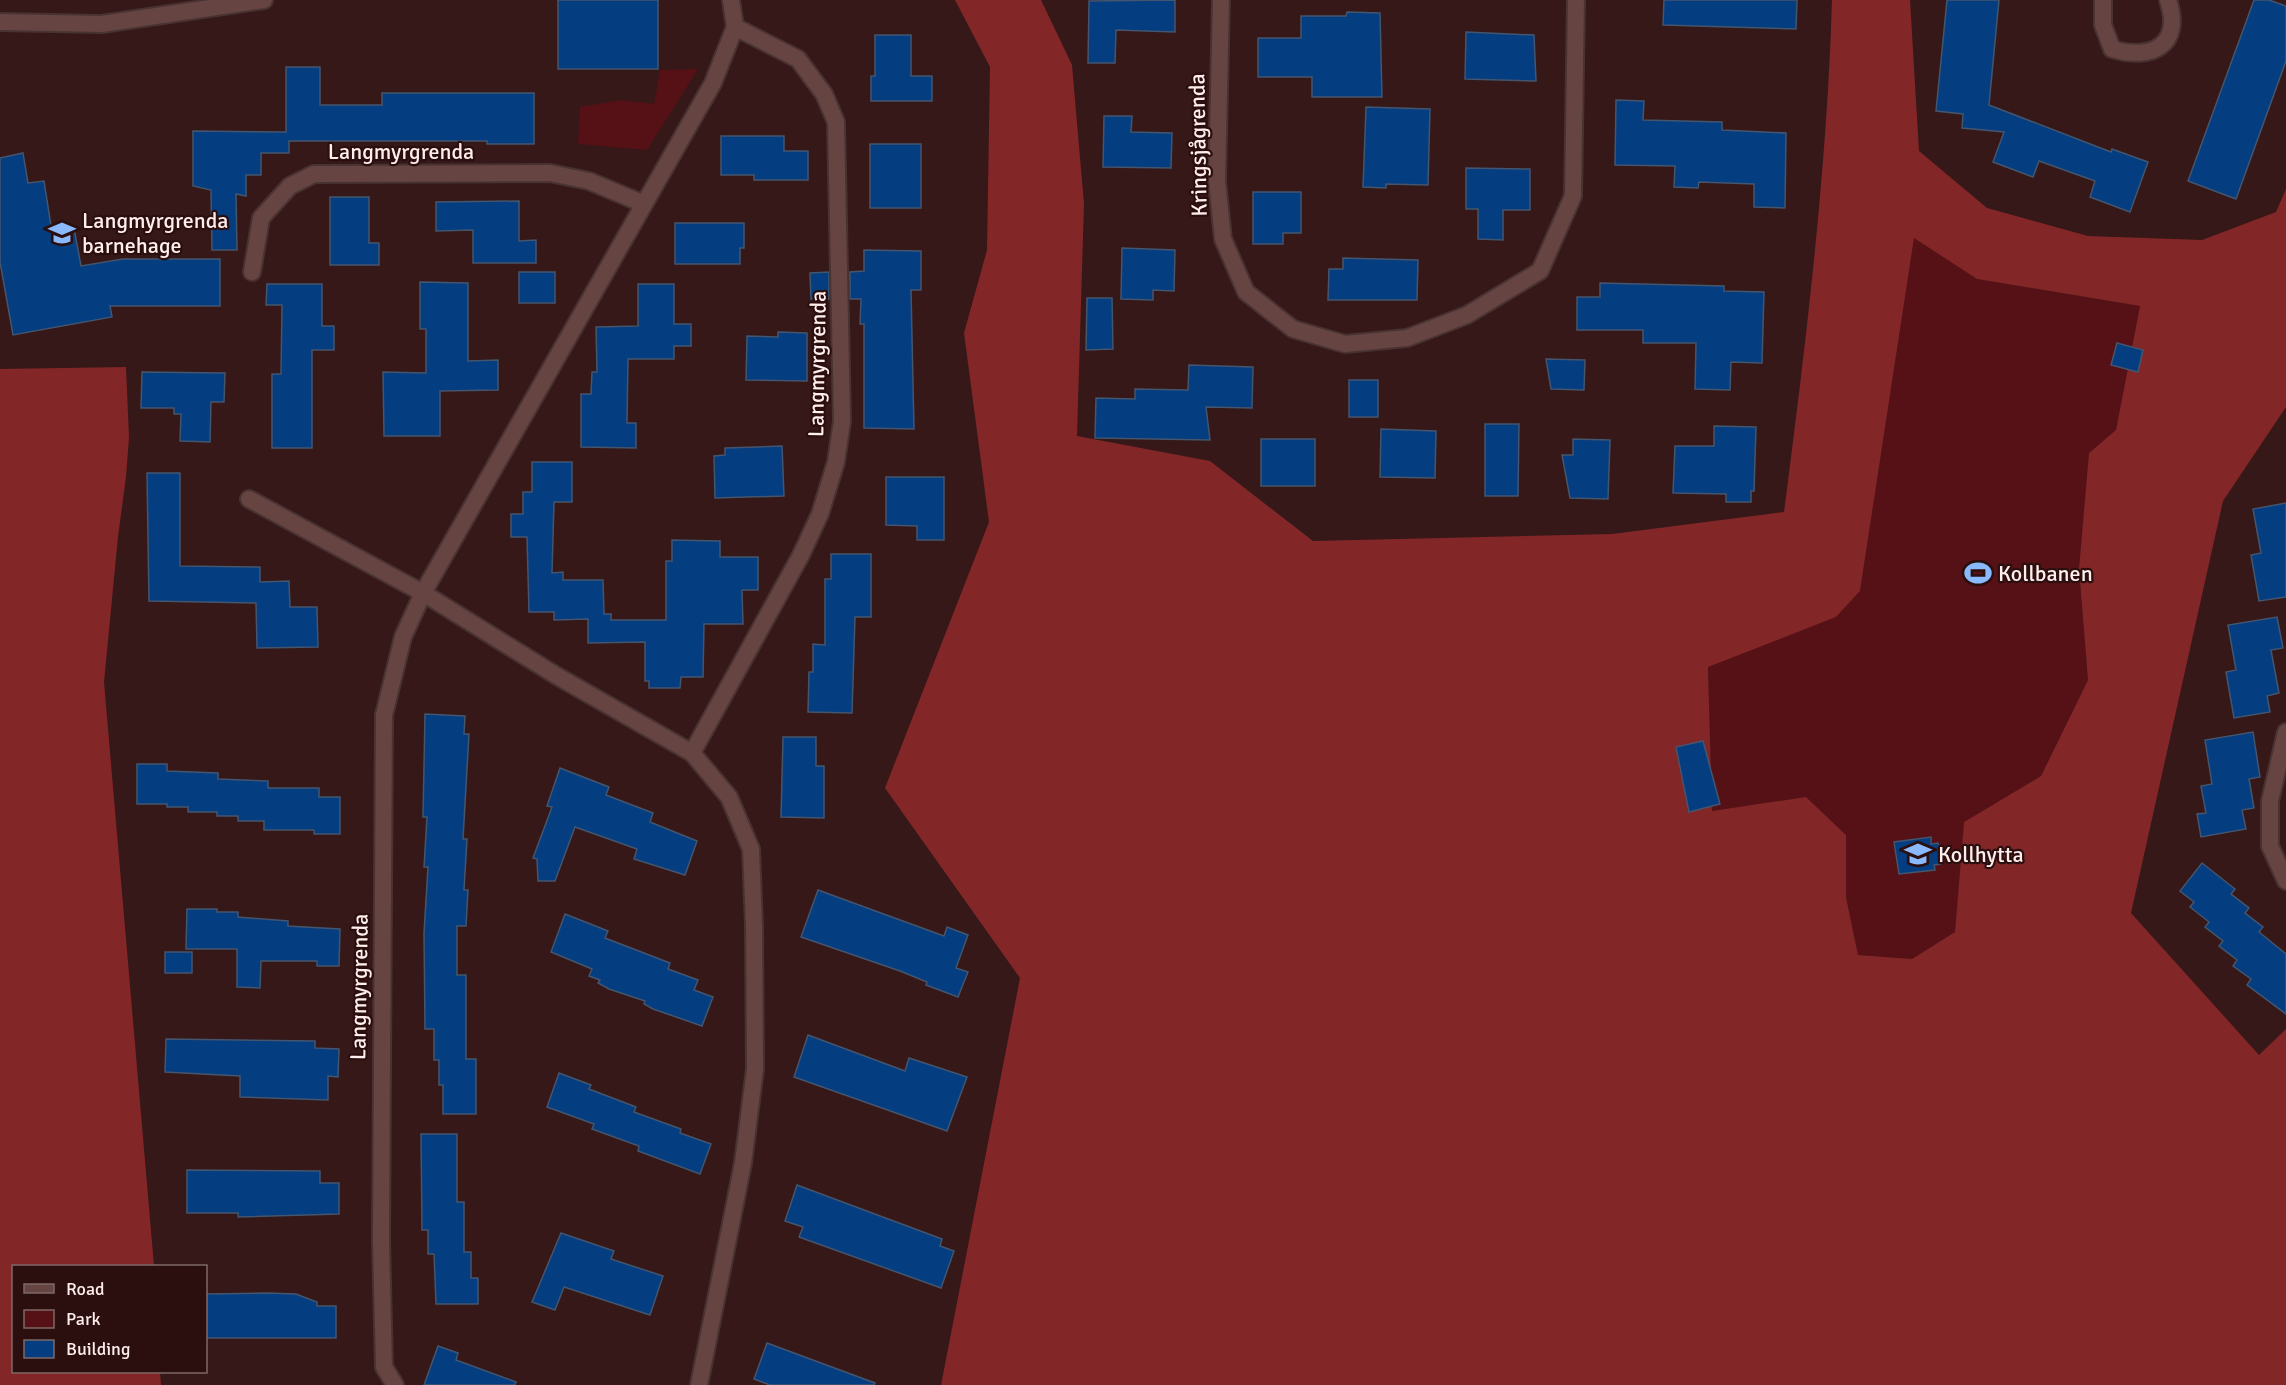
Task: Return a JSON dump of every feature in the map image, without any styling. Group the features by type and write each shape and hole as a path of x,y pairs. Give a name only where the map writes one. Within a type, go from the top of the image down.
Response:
{"street":[{"path":"0,22 102,24 264,0"},
{"path":"731,0 735,27"},
{"name":"Kringsjågrenda","path":"1221,0 1217,180 1223,239 1246,292 1293,329 1345,344 1407,338 1467,315 1540,271 1573,195 1576,0"},
{"path":"2103,0 2103,25 2112,48 2133,55 2157,50 2169,38 2174,18 2168,0"},
{"name":"Langmyrgrenda","path":"395,1385 384,1367 381,1241 384,715 403,636 423,593 712,83 735,27 798,59 824,94 836,122 842,421 836,462 820,514 801,555 692,753"},
{"name":"Langmyrgrenda","path":"252,272 261,218 290,186 314,174 550,173 589,180 644,204"},
{"path":"249,499 423,593 557,676 692,753 729,797 751,849 754,926 754,1069 745,1151 699,1385"},
{"path":"2286,732 2270,801 2270,846 2286,881"}],"green space":[{"path":"698,69 647,150 578,144 580,107 621,100 654,104 660,70"},
{"path":"1914,237 1977,279 2140,306 2116,431 2089,453 2079,569 2088,680 2041,776 1964,822 1955,932 1912,959 1858,955 1846,897 1846,835 1806,797 1712,812 1708,666 1836,617 1860,591"}],"shaded area":[{"path":"955,0 1041,0 1072,65 1084,204 1077,436 1210,461 1313,541 1612,534 1784,512 1808,320 1820,192 1832,0 1910,0 1919,151 1987,208 2088,236 2202,240 2276,212 2286,189 2286,407 2223,501 2131,913 2259,1055 2286,1029 2286,1385 941,1385 1020,978 885,788 989,522 964,333 987,250 990,67","holes":["1914,238 1977,279 2140,306 2116,430 2089,453 2079,569 2088,680 2041,776 1964,822 1955,932 1912,959 1858,955 1846,897 1846,835 1806,797 1712,811 1708,667 1836,617 1860,591"]},
{"path":"126,367 129,438 104,682 154,1265 12,1265 12,1373 160,1373 161,1385 0,1385 0,369"}],"building":[{"path":"558,0 658,0 658,69 558,69"},
{"path":"1175,0 1175,32 1116,30 1115,63 1088,63 1089,1"},
{"path":"1664,0 1797,0 1796,29 1663,25"},
{"path":"1947,0 1999,0 1989,105 2111,152 2112,149 2148,162 2130,212 2090,197 2095,181 2039,161 2033,177 1993,162 2004,132 1962,128 1963,114 1936,111"},
{"path":"2254,0 2269,0 2286,6 2286,61 2236,199 2188,181"},
{"path":"1347,12 1380,13 1382,97 1312,97 1312,77 1258,77 1258,38 1301,38 1301,16 1346,16"},
{"path":"1466,32 1534,35 1536,81 1465,79"},
{"path":"875,35 911,35 911,76 932,76 932,101 871,101 871,76 875,76"},
{"path":"286,67 320,67 320,105 382,105 382,93 534,93 534,144 487,144 487,141 289,141 289,153 261,153 261,175 246,175 246,196 236,194 237,250 212,250 211,190 193,186 193,131 286,132"},
{"path":"1616,100 1644,101 1643,120 1722,122 1722,130 1786,133 1785,208 1754,207 1754,184 1699,182 1698,188 1674,187 1675,166 1615,165"},
{"path":"1366,107 1430,109 1428,185 1386,184 1386,188 1363,187"},
{"path":"1104,116 1132,116 1131,132 1172,133 1171,168 1103,167"},
{"path":"721,136 784,136 784,151 808,151 808,180 754,180 754,175 721,175"},
{"path":"870,144 921,144 921,208 870,208"},
{"path":"23,153 28,183 44,181 52,232 74,228 81,266 123,259 220,259 220,306 110,306 112,317 13,335 0,262 0,158"},
{"path":"1466,168 1530,169 1530,210 1503,210 1503,240 1478,239 1478,209 1466,209"},
{"path":"1253,192 1301,192 1301,233 1283,233 1283,244 1253,244"},
{"path":"330,197 369,197 369,243 379,243 379,265 330,265"},
{"path":"519,201 519,241 536,240 536,263 473,263 473,230 436,231 436,202"},
{"path":"675,223 744,223 744,248 740,248 740,264 675,264"},
{"path":"1122,248 1175,250 1174,291 1153,290 1153,300 1121,299"},
{"path":"864,250 921,251 921,290 911,290 914,429 864,428 864,324 860,324 861,299 850,299 850,272 864,271"},
{"path":"1343,258 1418,260 1417,300 1328,300 1329,269 1343,269"},
{"path":"519,272 555,272 555,303 519,303"},
{"path":"829,272 829,299 811,299 810,273"},
{"path":"420,282 468,283 468,361 498,360 498,390 440,391 440,436 384,436 383,372 426,373 426,329 420,329"},
{"path":"1600,283 1724,286 1724,291 1764,292 1762,363 1731,362 1730,390 1695,389 1696,343 1643,343 1643,330 1577,330 1577,297 1600,297"},
{"path":"267,284 322,284 322,326 334,326 334,350 312,350 312,448 272,448 272,374 281,374 282,305 266,305"},
{"path":"638,284 674,284 674,324 691,324 691,346 674,346 674,359 628,359 627,423 636,423 636,448 581,447 581,394 591,394 592,372 597,372 596,327 638,326"},
{"path":"1087,298 1112,298 1113,349 1086,350"},
{"path":"778,332 807,333 807,381 746,380 747,336 778,337"},
{"path":"2117,343 2143,350 2138,372 2111,365"},
{"path":"1546,359 1585,360 1584,390 1551,389"},
{"path":"1189,365 1253,367 1252,408 1206,407 1210,440 1095,438 1096,398 1135,399 1135,389 1188,390"},
{"path":"142,372 225,373 224,402 211,402 210,442 180,441 181,414 174,414 174,408 141,408"},
{"path":"1349,380 1378,380 1378,417 1349,417"},
{"path":"1485,424 1519,424 1518,496 1485,496"},
{"path":"1714,426 1756,427 1754,491 1751,491 1751,502 1726,502 1726,494 1673,493 1675,446 1714,446"},
{"path":"1381,429 1436,431 1435,478 1380,477"},
{"path":"1261,439 1315,439 1315,486 1261,486"},
{"path":"1573,439 1610,440 1608,499 1570,498 1562,455 1573,455"},
{"path":"782,446 784,496 715,498 714,456 725,455 725,448"},
{"path":"532,462 572,462 572,502 554,502 552,573 563,572 563,580 603,580 604,614 611,614 611,620 666,620 666,561 672,561 672,540 720,541 720,557 758,557 758,590 742,590 743,624 704,624 703,677 681,677 680,688 649,688 649,681 645,681 645,642 588,643 588,619 554,620 554,612 529,612 527,537 511,537 511,514 523,514 523,492 532,492"},
{"path":"147,473 180,473 180,566 260,567 260,582 289,581 290,607 317,607 318,647 257,648 256,603 149,601"},
{"path":"886,477 944,477 944,540 917,540 917,526 886,525"},
{"path":"2286,503 2286,597 2259,601 2251,555 2261,553 2253,509"},
{"path":"831,554 871,554 871,617 855,617 852,713 808,712 809,672 813,672 813,644 825,645 825,579 831,579"},
{"path":"2277,617 2283,648 2271,650 2279,693 2267,696 2270,712 2234,718 2226,672 2236,670 2228,625"},
{"path":"425,714 465,716 464,734 469,734 463,839 467,839 464,890 468,890 466,926 457,926 457,975 466,975 466,1059 476,1059 476,1114 443,1114 443,1085 439,1085 439,1060 434,1060 434,1029 425,1029 424,933 428,867 424,867 427,817 423,817"},
{"path":"2253,732 2260,777 2249,779 2254,808 2242,810 2246,829 2201,837 2197,814 2206,813 2201,786 2212,784 2205,740"},
{"path":"783,737 816,737 816,766 824,766 824,818 781,817"},
{"path":"1703,741 1720,804 1689,812 1676,747"},
{"path":"137,764 167,764 167,771 218,773 218,779 268,781 268,788 319,788 319,797 340,797 340,834 314,834 314,830 264,830 264,821 238,821 238,816 217,816 217,812 188,812 188,807 167,807 167,804 137,804"},
{"path":"560,768 609,787 606,795 653,813 650,822 697,841 685,875 634,859 637,849 575,827 555,881 538,881 537,859 533,858 552,807 547,806"},
{"name":"Kollhytta","path":"1931,837 1931,844 1938,843 1941,864 1934,865 1935,870 1899,874 1894,842"},
{"path":"2202,863 2235,889 2231,894 2249,908 2245,913 2263,927 2259,932 2286,954 2286,1014 2247,985 2251,979 2233,966 2237,960 2219,946 2223,941 2205,927 2209,922 2190,907 2194,902 2180,891"},
{"path":"818,890 944,936 947,927 968,935 956,968 968,972 958,997 926,985 927,982 900,971 801,937"},
{"path":"187,909 217,909 217,912 238,912 238,917 288,921 288,926 340,929 339,966 317,966 317,961 261,961 260,988 237,987 237,949 186,949"},
{"path":"565,914 608,931 605,938 670,963 668,969 698,980 694,990 713,997 702,1026 653,1009 644,1004 645,1001 609,989 598,983 600,980 589,976 592,969 551,952"},
{"path":"165,952 192,952 192,973 165,973"},
{"path":"808,1035 905,1071 909,1058 967,1077 947,1131 794,1077"},
{"path":"166,1039 315,1041 315,1048 339,1049 338,1077 328,1076 328,1100 240,1097 240,1076 165,1072"},
{"path":"559,1073 591,1085 589,1089 636,1107 634,1112 681,1129 680,1133 711,1144 700,1174 638,1151 639,1146 592,1129 594,1124 547,1107"},
{"path":"421,1134 457,1134 457,1202 464,1202 464,1252 471,1252 471,1278 478,1278 478,1304 436,1304 434,1254 428,1254 428,1230 422,1230"},
{"path":"187,1170 320,1171 320,1183 339,1183 339,1214 238,1217 238,1213 187,1213"},
{"path":"797,1185 942,1239 940,1246 954,1251 941,1288 799,1237 803,1227 785,1221"},
{"path":"561,1233 614,1251 611,1259 663,1276 650,1315 564,1287 555,1310 532,1302"},
{"path":"207,1294 296,1294 317,1302 317,1306 336,1306 336,1338 207,1338"},
{"path":"767,1343 875,1383 874,1385 770,1385 754,1379"},
{"path":"438,1346 458,1353 456,1360 516,1382 515,1385 424,1385"}],"place":[{"name":"Langmyrgrenda barnehage","path":"62,233"},
{"name":"Kollbanen","path":"1978,573"},
{"name":"Kollhytta","path":"1918,854"}]}
